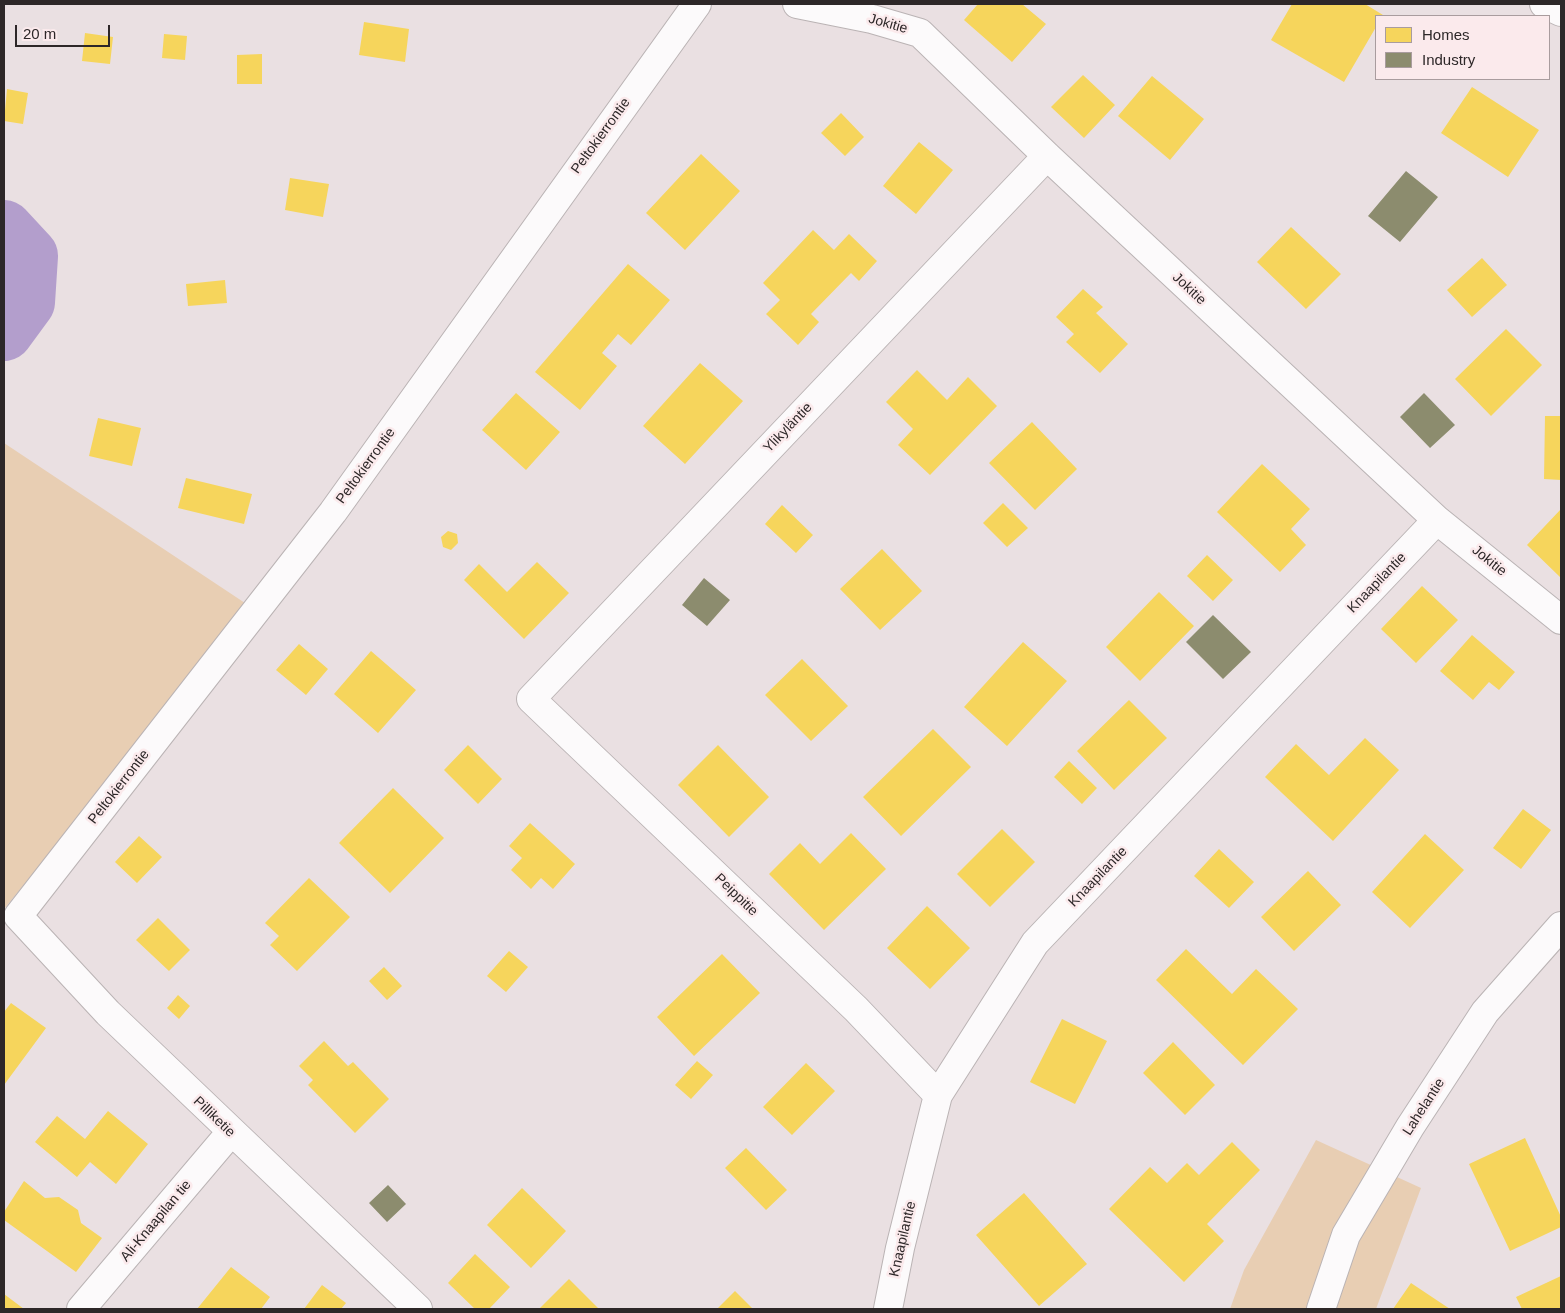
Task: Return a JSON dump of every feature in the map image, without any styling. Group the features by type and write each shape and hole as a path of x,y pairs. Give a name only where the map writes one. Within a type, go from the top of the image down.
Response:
{"street":[{"name":"Peltokierrontie","path":"18,916 333,512 698,4"},
{"name":"Jokitie","path":"797,4 872,19 920,33 1047,156 1437,520 1561,620"},
{"path":"1544,4 1561,12"},
{"name":"Ylikyläntie","path":"531,699 1047,156"},
{"name":"Knaapilantie","path":"888,1309 900,1248 938,1095 1035,942 1437,520"},
{"name":"Peippitie","path":"531,699 856,1010 938,1095"},
{"name":"Pilliketie","path":"18,916 108,1013 230,1132 418,1309"},
{"name":"Lahelantie","path":"1321,1309 1346,1235 1410,1127 1485,1012 1561,926"},
{"name":"Ali-Knaapilan tie","path":"81,1309 230,1132"}],"shaded area":[{"path":"4,219 35,255 32,310 4,333"},
{"path":"4,443 251,607 4,909"},
{"path":"1316,1140 1421,1188 1376,1309 1230,1309 1244,1270"}],"building: Homes":[{"path":"978,4 1022,4 1046,24 1012,62 964,20"},
{"path":"1292,4 1365,4 1383,15 1375,15 1375,29 1344,82 1271,40"},
{"path":"364,22 409,29 405,62 359,55"},
{"path":"85,33 113,37 110,64 82,61"},
{"path":"164,34 187,36 185,60 162,58"},
{"path":"262,54 262,84 237,84 237,55"},
{"path":"1083,75 1115,105 1084,138 1051,107"},
{"path":"1152,76 1204,119 1170,160 1118,116"},
{"path":"1472,87 1539,130 1508,177 1441,133"},
{"path":"7,89 28,93 23,124 4,121"},
{"path":"841,113 864,137 845,156 821,133"},
{"path":"919,142 953,170 916,214 883,186"},
{"path":"701,154 740,191 685,250 646,213"},
{"path":"290,178 329,184 323,217 285,210"},
{"path":"1291,227 1341,274 1306,309 1257,262"},
{"path":"813,230 834,250 849,234 877,261 859,281 851,273 811,314 819,322 798,345 766,314 780,300 763,283"},
{"path":"1482,258 1507,285 1472,317 1447,290"},
{"path":"628,264 670,300 631,345 618,334 602,353 617,366 580,410 535,372"},
{"path":"225,280 227,303 188,306 186,284"},
{"path":"1083,289 1103,307 1096,313 1128,344 1100,373 1066,342 1074,334 1056,317"},
{"path":"1506,329 1542,365 1491,416 1455,379"},
{"path":"700,363 743,401 685,464 643,426"},
{"path":"917,370 947,400 968,377 997,406 930,475 898,445 913,429 886,402"},
{"path":"516,393 560,432 526,470 482,430"},
{"path":"1545,416 1561,416 1561,480 1544,479"},
{"path":"98,418 141,428 132,466 89,456"},
{"path":"1032,422 1077,469 1035,510 989,463"},
{"path":"1262,464 1310,509 1291,529 1306,545 1280,572 1217,512"},
{"path":"186,478 252,494 244,524 178,508"},
{"path":"1003,503 1028,528 1007,547 983,523"},
{"path":"782,505 813,535 796,553 765,524"},
{"path":"1561,509 1561,578 1527,545"},
{"path":"448,531 457,534 458,543 451,550 443,547 441,537"},
{"path":"882,549 922,591 880,630 840,589"},
{"path":"1207,555 1233,580 1213,601 1187,576"},
{"path":"537,562 569,593 524,639 464,580 479,564 507,592"},
{"path":"1422,586 1458,620 1416,663 1381,629"},
{"path":"1159,592 1194,626 1140,681 1106,647"},
{"path":"1472,635 1515,672 1499,690 1489,682 1473,700 1440,671"},
{"path":"1023,642 1067,681 1007,746 964,707"},
{"path":"299,644 328,669 306,695 276,670"},
{"path":"371,651 416,690 378,733 334,694"},
{"path":"802,659 848,706 811,741 765,695"},
{"path":"1129,700 1167,738 1114,790 1077,751"},
{"path":"933,729 971,767 901,836 863,797"},
{"path":"1365,738 1399,770 1333,841 1265,777 1296,744 1329,775"},
{"path":"468,745 502,779 478,804 444,770"},
{"path":"718,745 769,797 729,837 678,785"},
{"path":"1069,761 1097,788 1082,804 1054,777"},
{"path":"393,788 444,838 390,893 339,843"},
{"path":"1523,809 1551,830 1521,869 1493,848"},
{"path":"530,823 575,864 553,889 541,878 531,889 511,870 522,858 509,846"},
{"path":"1002,829 1035,862 990,907 957,874"},
{"path":"851,833 886,869 824,930 769,874 800,843 820,864"},
{"path":"1425,834 1464,870 1410,928 1372,892"},
{"path":"139,836 162,857 137,883 115,862"},
{"path":"1219,849 1254,882 1229,908 1194,876"},
{"path":"1308,871 1341,905 1294,951 1261,917"},
{"path":"309,878 350,917 297,971 270,945 279,936 265,923"},
{"path":"927,906 970,948 930,989 887,948"},
{"path":"158,918 190,950 169,971 136,940"},
{"path":"1186,949 1232,994 1256,969 1298,1009 1243,1065 1156,980"},
{"path":"509,951 528,967 506,992 487,976"},
{"path":"722,954 760,993 694,1056 657,1017"},
{"path":"384,967 402,986 387,1000 369,981"},
{"path":"178,995 190,1006 179,1019 167,1008"},
{"path":"11,1003 46,1028 4,1085 4,1012"},
{"path":"1062,1019 1107,1041 1075,1104 1030,1082"},
{"path":"324,1041 348,1066 353,1062 389,1099 355,1133 308,1085 313,1080 299,1066"},
{"path":"1173,1042 1215,1085 1185,1115 1143,1073"},
{"path":"697,1061 713,1075 691,1099 675,1085"},
{"path":"806,1063 835,1091 792,1135 763,1107"},
{"path":"108,1111 148,1144 116,1184 90,1162 77,1177 35,1142 57,1116 85,1139"},
{"path":"1525,1138 1561,1217 1561,1227 1510,1251 1469,1164"},
{"path":"1232,1142 1260,1170 1207,1224 1224,1241 1184,1282 1109,1209 1150,1167 1167,1183 1187,1163 1199,1175"},
{"path":"746,1148 787,1190 766,1210 725,1168"},
{"path":"24,1181 45,1198 59,1197 78,1210 81,1223 102,1238 76,1272 4,1220 4,1212"},
{"path":"522,1188 566,1231 531,1268 487,1225"},
{"path":"1024,1193 1087,1264 1039,1306 976,1235"},
{"path":"475,1254 510,1287 489,1309 475,1309 448,1283"},
{"path":"231,1267 270,1297 261,1309 197,1309"},
{"path":"1561,1276 1561,1309 1522,1309 1516,1297"},
{"path":"569,1279 599,1309 539,1309"},
{"path":"1411,1283 1450,1309 1393,1309"},
{"path":"322,1285 346,1303 341,1309 304,1309"},
{"path":"735,1291 753,1309 717,1309"},
{"path":"4,1294 24,1309 4,1309"}],"building: Industry":[{"path":"1406,171 1438,197 1400,242 1368,216"},
{"path":"1424,393 1455,425 1430,448 1400,417"},
{"path":"704,578 730,600 707,626 682,605"},
{"path":"1213,615 1251,652 1223,679 1186,642"},
{"path":"388,1185 406,1204 387,1222 369,1203"}],"waterway":[{"path":"4,229 29,256 26,302 4,332"}]}
